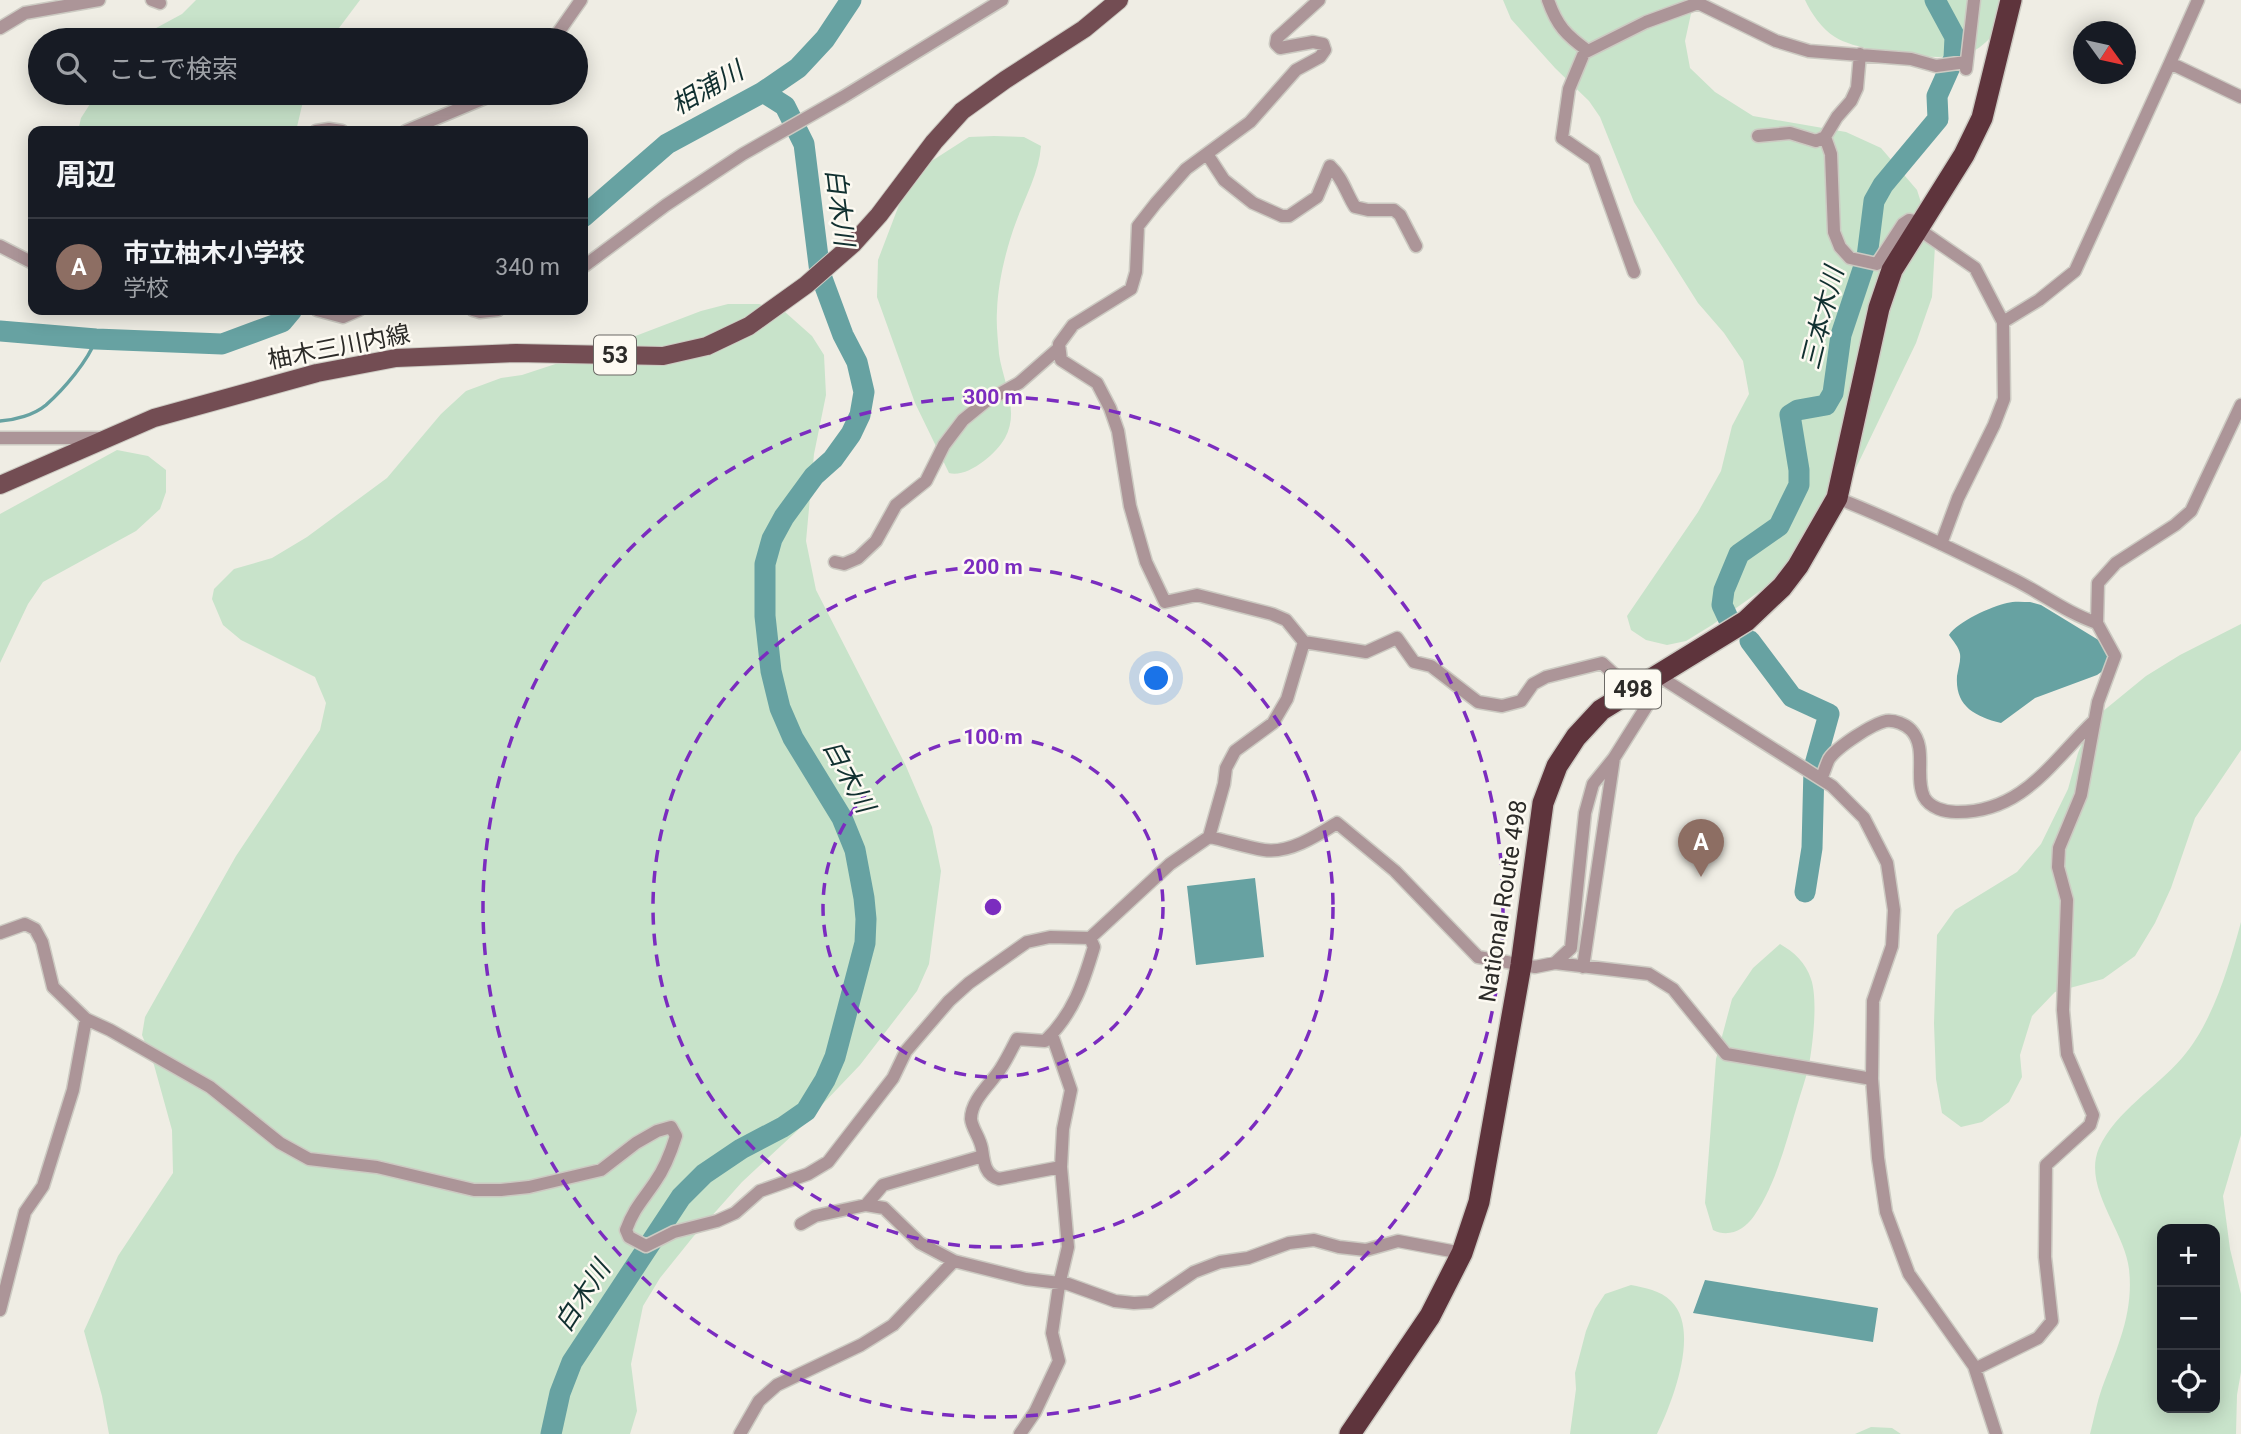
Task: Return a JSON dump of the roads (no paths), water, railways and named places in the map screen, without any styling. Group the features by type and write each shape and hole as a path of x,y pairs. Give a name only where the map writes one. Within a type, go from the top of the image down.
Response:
{"highway":[{"name":"National Route 498","path":"1350,1434 1430,1316 1462,1253 1479,1202 1521,965 1543,803 1557,766 1576,737 1601,710 1746,621 1782,587 1798,566 1838,498 1879,308 1892,270 1964,155 1982,118 2011,0"}],"main road":[{"name":"柚木三川内線","path":"0,485 154,418 317,373 396,358 516,353 663,356 708,346 749,326 806,285 853,244 879,215 934,142 962,111 1084,29 1119,0"}],"street":[{"path":"0,28 25,13 99,0"},
{"path":"561,28 581,0"},
{"path":"588,263 666,205 743,154 843,97 1002,0"},
{"path":"1319,0 1276,38 1276,44 1280,48 1313,42 1323,44 1325,50 1320,57 1296,70 1250,122 1186,169 1139,226 1136,272 1131,289 1073,325 1059,344 1060,360 1097,383 1110,408 1118,431 1130,506 1146,562 1165,603 1197,595 1286,620 1304,642 1366,652 1397,638 1414,662 1431,666 1478,702 1502,706 1521,701 1533,684 1546,677 1602,663 1631,690"},
{"path":"1548,0 1555,21 1570,38 1588,51"},
{"path":"1634,272 1594,160 1562,138 1569,89 1584,53 1646,22 1698,3 1776,41 1809,51 1911,59 1936,66 1966,64 1974,0"},
{"path":"2003,323 2039,300 2075,271 2198,0"},
{"path":"1758,136 1790,133 1816,141 1825,138 1857,88 1860,54"},
{"path":"2170,63 2241,97"},
{"path":"418,126 468,105"},
{"path":"1825,138 1831,154 1834,232 1840,247 1850,258 1877,264 1903,224 1909,220 1975,268 2003,323 2004,399 1958,498 1941,544"},
{"path":"1207,154 1224,180 1253,203 1282,216 1289,216 1317,197 1330,166 1343,183 1345,193 1355,207 1394,210 1400,215 1416,246"},
{"path":"0,246 28,260"},
{"path":"835,562 844,565 858,558 876,541 896,505 926,481 944,445 963,420 985,402 1019,383 1059,348"},
{"path":"1975,1369 2038,1338 2052,1321 2045,1258 2046,1165 2090,1125 2093,1115 2067,1054 2063,1010 2067,900 2058,867 2059,848 2081,794 2098,702 2115,656 2097,623 2098,583 2116,563 2175,525 2191,511 2241,405"},
{"path":"0,438 107,439"},
{"path":"1838,498 1941,544 2019,582 2077,616 2097,623"},
{"path":"0,933 24,924 35,929 53,987 86,1019 210,1087 280,1143 309,1158 377,1167 474,1189 530,1186 601,1170 636,1143 657,1131 671,1127 676,1136 670,1155 656,1181 633,1210 626,1230 629,1237 646,1246 674,1232 717,1221 735,1213 760,1191 808,1174 828,1162 893,1078 906,1051 969,983 1027,942 1050,937 1090,938 1170,864 1209,837 1226,768 1235,751 1273,723 1287,699 1304,642"},
{"path":"1555,963 1571,948 1585,813 1593,784 1614,758 1654,696 1657,675 1832,786 1864,818 1887,863 1894,910 1892,946 1874,1000 1872,1079 1878,1158 1886,1212 1909,1274 1975,1369 1996,1434"},
{"path":"1821,779 1829,759 1853,738 1886,721 1901,723 1911,730 1919,742 1923,795 1929,804 1946,812 1964,813 1992,807 2032,786 2094,721"},
{"path":"1583,967 1614,758"},
{"path":"1209,837 1267,851 1289,847 1315,837 1337,823 1395,872 1478,957 1535,967 1555,963 1649,974 1674,989 1726,1054 1872,1079"},
{"path":"1061,1167 999,1179 991,1177 986,1171 980,1138 972,1124 971,1114 980,1095 1001,1068 1017,1039 1045,1041 1062,1025 1083,985 1094,947 1090,938"},
{"path":"0,1310 25,1212 43,1186 73,1090 86,1019"},
{"path":"1020,1434 1035,1412 1059,1362 1052,1333 1068,1247 1061,1167 1063,1129 1071,1090 1052,1035"},
{"path":"866,1205 883,1185 983,1156"},
{"path":"801,1224 815,1216 866,1205 884,1208 920,1242 954,1261 1026,1279 1059,1285 1069,1284 1115,1301 1150,1302 1194,1272 1220,1262 1248,1258 1289,1243 1314,1240 1366,1251 1398,1241 1462,1253"},
{"path":"740,1434 759,1401 777,1385 861,1345 893,1325 954,1261"}],"water":[{"path":"2010,602 2041,605 2105,644 2111,653 2107,668 2097,675 2035,698 2001,723 1982,717 1968,708 1959,695 1957,676 1960,654 1949,635 1967,620 1993,607"},
{"path":"1255,878 1264,957 1196,965 1187,886"},
{"path":"1705,1280 1878,1308 1873,1342 1693,1313"}],"waterway":[{"name":"相浦川","path":"588,213 667,144 763,92 798,68 825,39 851,0"},
{"name":"三本木川","path":"1729,620 1722,605 1724,590 1739,554 1779,526 1799,485 1790,415 1798,410 1826,405 1833,393 1841,335 1867,257 1874,201 1883,185 1938,119 1937,96 1954,58 1955,37 1935,0"},
{"name":"白木川","path":"551,1434 560,1393 572,1362 681,1197 704,1174 806,1111 835,1057 865,943 864,898 855,850 842,818 793,738 780,708 771,671 765,616 765,564 772,539 784,517 814,476 833,459 851,434 860,415 864,392 857,362 843,335 820,273 804,144 785,106 763,92"},
{"name":"相浦川","path":"0,331 96,339 222,344 282,322 288,315"},
{"path":"0,421 36,412 46,405 75,374 96,339"},
{"name":"三本木川","path":"1750,641 1792,697 1829,714 1814,768 1812,848 1805,892"}],"place":[{"name":"市立柚木小学校","path":"1701,877"}]}
